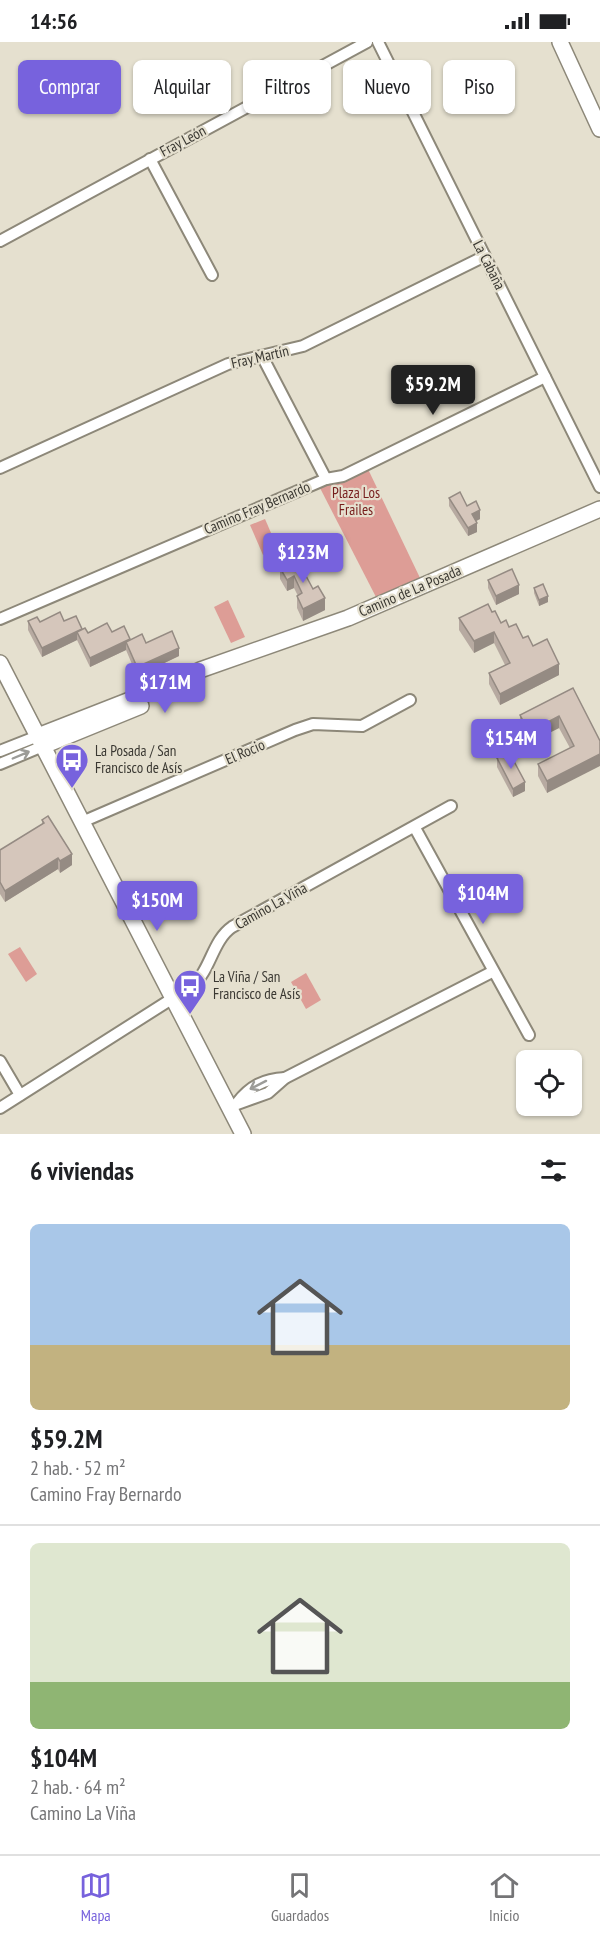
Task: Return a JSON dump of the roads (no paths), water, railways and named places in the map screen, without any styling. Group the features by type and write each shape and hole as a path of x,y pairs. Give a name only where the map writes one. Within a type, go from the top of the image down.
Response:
{"street":[{"name":"Fray León","path":"0,241 367,42"},
{"name":"La Cabaña","path":"378,42 600,487"},
{"path":"560,42 600,129"},
{"path":"150,159 212,275"},
{"name":"Fray Martín","path":"0,468 228,364 303,346 485,256"},
{"path":"262,356 326,479"},
{"name":"Camino Fray Bernardo","path":"0,620 326,479 343,476 545,377"},
{"name":"Camino de La Posada","path":"0,751 40,741 178,690 217,664 348,618 600,509"},
{"path":"0,663 173,999 233,1105 243,1134"},
{"name":"El Rocio","path":"82,822 313,724 362,726 410,700"},
{"name":"Camino de La Posada","path":"0,764 40,741"},
{"name":"Camino La Viña","path":"0,1108 198,981 219,940 232,927 415,828 451,806"},
{"path":"415,828 492,972 529,1035"},
{"path":"233,1105 268,1093 285,1078 492,972"},
{"path":"0,1061 20,1095"}],"place":[{"name":"La Posada / San Francisco de Asís","path":"72,789"},
{"name":"La Viña / San Francisco de Asís","path":"190,1015"}],"park label":[{"name":"Plaza Los Frailes","path":"356,502"}]}
